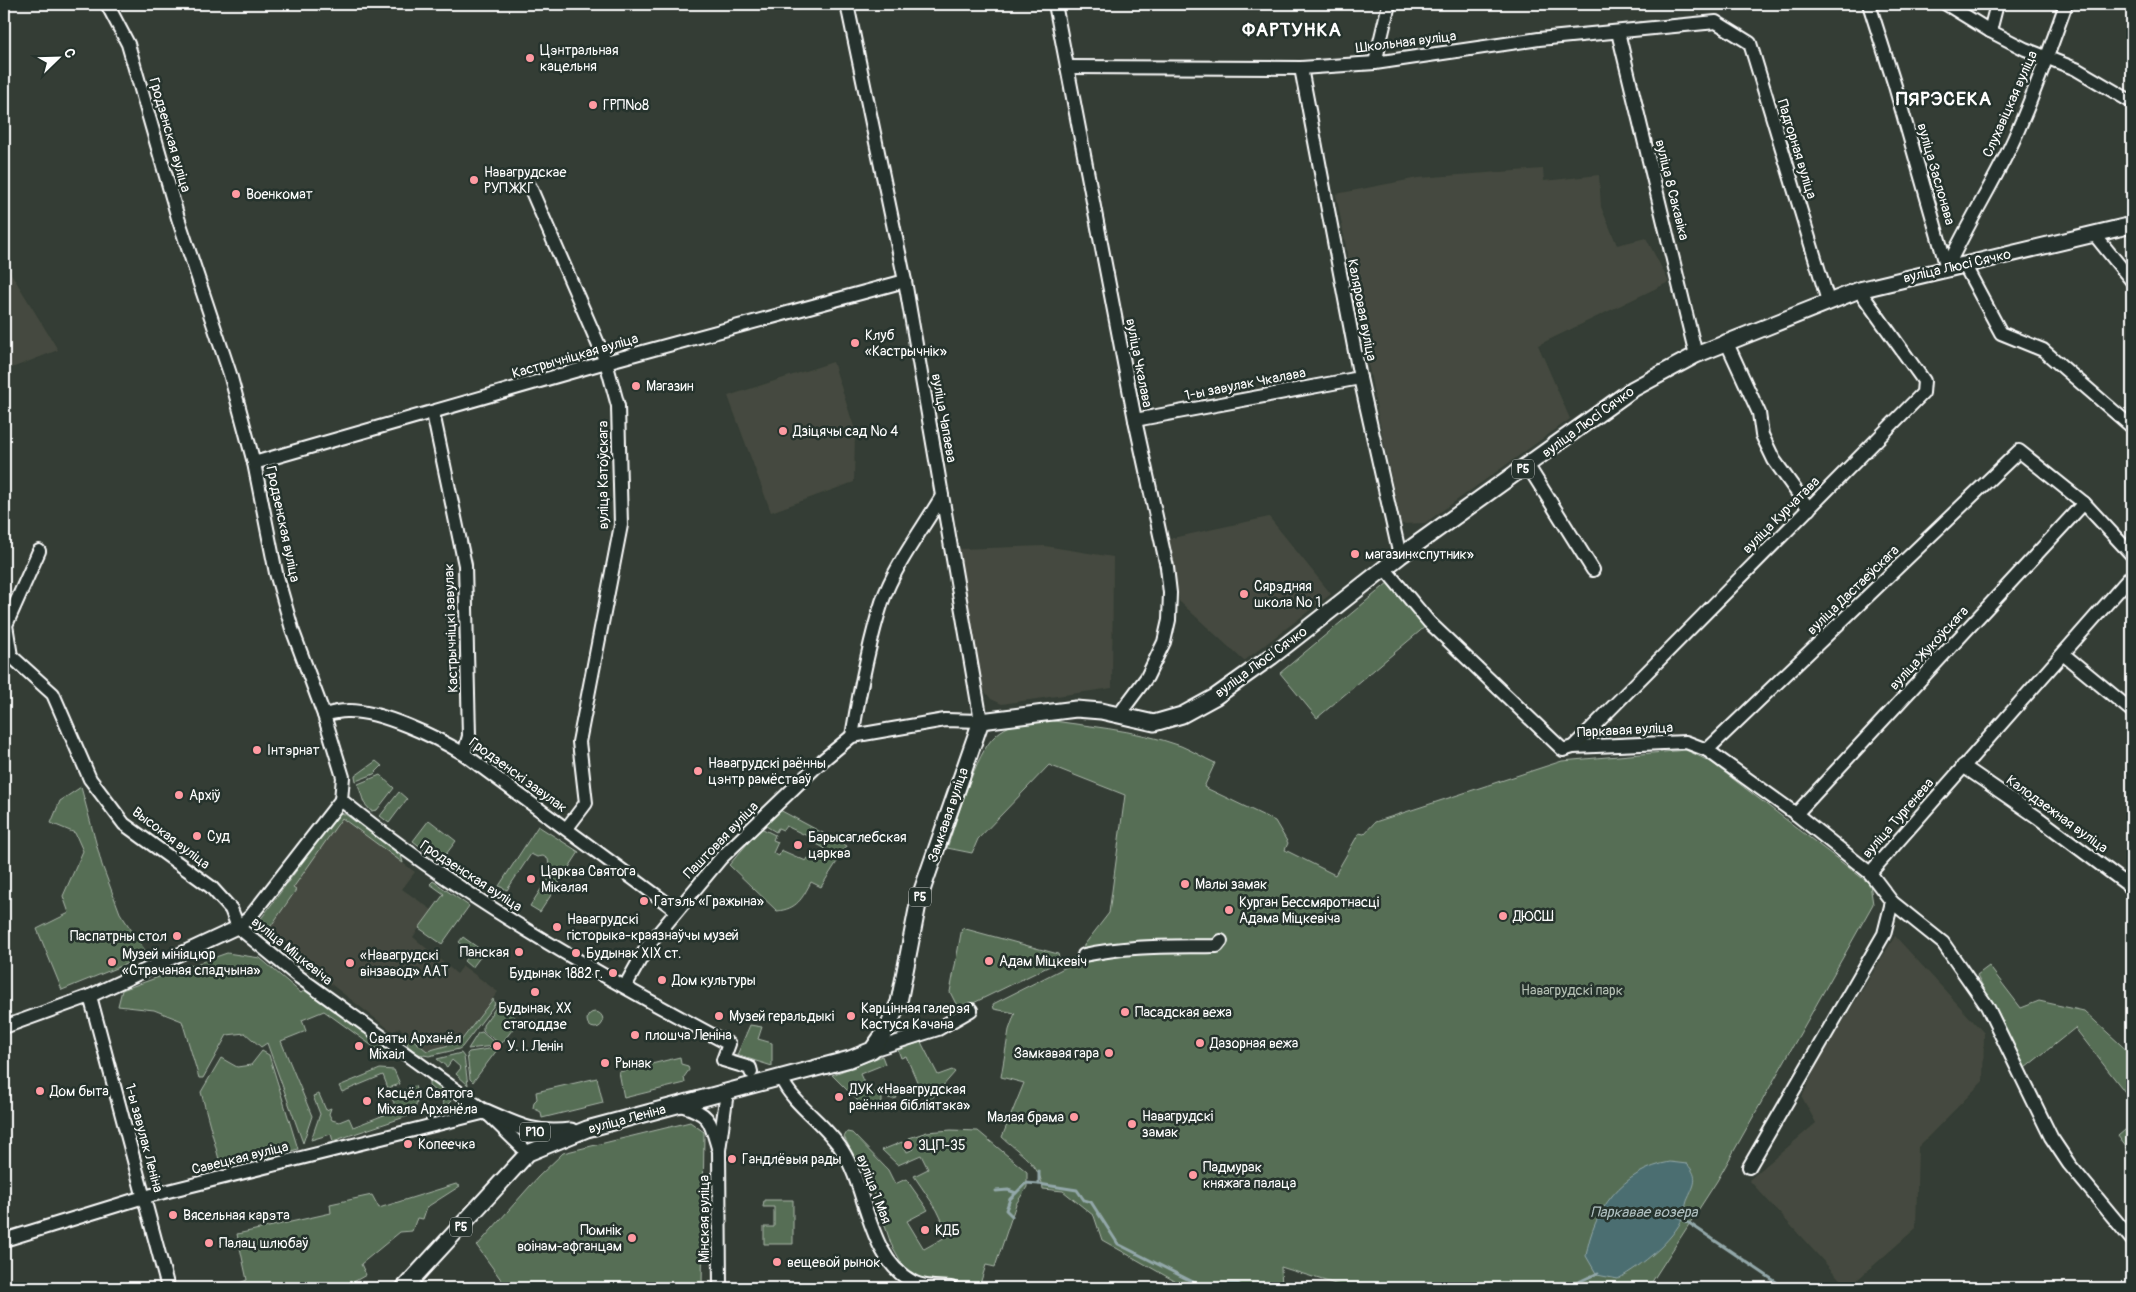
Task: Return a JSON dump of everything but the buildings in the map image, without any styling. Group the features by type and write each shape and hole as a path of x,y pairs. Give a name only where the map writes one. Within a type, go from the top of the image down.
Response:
{"main road":[{"name":"вуліца Люсі Сячко","path":"981,721 1076,709 1154,723 1182,715 1207,701 1271,657 1400,556 1633,389 1696,355 1726,341 1859,290 2132,225"},
{"name":"Замкавая вуліца","path":"727,1092 850,1060 872,1050 888,1029 899,1002 919,899 981,721"},
{"name":"вуліца Леніна","path":"544,1146 587,1129 727,1092"},
{"name":"Р10","path":"486,1112 530,1131 554,1133 587,1129"},
{"name":"Р10","path":"517,1165 525,1150 544,1146"},
{"name":"Р5","path":"404,1288 517,1165"}],"street":[{"name":"Гродзенская вуліца","path":"107,4 128,44 178,218 215,327 254,463 276,572 292,629 324,715 344,777 342,800 394,843 436,873 559,950 624,988 729,1044 723,1060 750,1068 751,1072"},
{"name":"вуліца Чапаева","path":"847,4 905,281 981,721"},
{"name":"вуліца Чкалава","path":"1055,4 1135,420 1167,567 1169,620 1164,642 1147,677 1118,716"},
{"path":"1375,63 1390,4"},
{"name":"вуліца Заслонава","path":"1869,4 1947,268"},
{"path":"1946,4 1990,31 2025,49 2048,57 2084,74 2132,102"},
{"path":"1990,31 1996,4"},
{"name":"Слухавіцкая вуліца","path":"1947,268 1962,234 2014,140 2048,57 2066,4"},
{"name":"Школьная вуліца","path":"1067,67 1301,68 1375,63 1539,39 1716,22"},
{"name":"Падгорная вуліца","path":"1716,22 1750,43 1828,301"},
{"name":"вуліца 8 Сакавіка","path":"1618,32 1696,355"},
{"name":"Каляровая вуліца","path":"1301,68 1360,378 1400,556"},
{"name":"вуліца Катоўскага","path":"530,188 606,362 618,406 620,525 578,742 586,803 567,828"},
{"path":"2094,234 2132,281"},
{"path":"1964,264 2001,333 2043,350 2132,427"},
{"name":"Кастрычніцкая вуліца","path":"254,463 606,362 905,281"},
{"name":"вуліца Курчатава","path":"1573,747 1923,393 1924,381 1859,290"},
{"path":"1726,341 1759,413 1762,435 1774,460 1809,509"},
{"name":"1-ы завулак Чкалава","path":"1135,420 1360,378"},
{"name":"Кастрычніцкі завулак","path":"433,413 465,565 470,736 464,754"},
{"name":"вуліца Дастаеўскага","path":"1707,750 2019,451 2084,503"},
{"path":"1528,466 1593,570"},
{"path":"852,736 882,602 900,566 942,496"},
{"path":"2084,503 2132,555"},
{"name":"вуліца Жукоўскага","path":"1796,814 2084,503"},
{"name":"Высокая вуліца","path":"39,551 6,625 11,656 53,694 90,780 124,824 211,887 231,909 238,927"},
{"name":"Паркавая вуліца","path":"1384,569 1429,622 1563,750 1573,747 1686,742 1707,750 1796,814 1870,873"},
{"name":"вуліца Тургенева","path":"2132,575 1870,873 1892,902 1943,943 1987,1006 2051,1137 2069,1164 2132,1240"},
{"path":"2063,654 2132,711"},
{"name":"Гродзенскі завулак","path":"324,715 347,710 371,714 442,740 567,828 676,910"},
{"name":"Паштовая вуліца","path":"628,980 647,947 721,858 823,760 852,736 945,720 981,721"},
{"name":"Калодзежная вуліца","path":"1963,766 2132,888"},
{"path":"238,927 250,917 342,800"},
{"path":"1749,1167 1884,934 1892,902"},
{"name":"вуліца Міцкевіча","path":"4,1027 90,996 238,927 299,977 486,1112"},
{"path":"1084,955 1119,948 1158,945 1217,946 1221,941"},
{"name":"1-ы завулак Леніна","path":"90,996 168,1288"},
{"path":"872,1050 938,1029 971,1010"},
{"name":"вуліца 1 Мая","path":"781,1078 786,1088 830,1133 852,1168 872,1226 889,1259 900,1272 913,1282 926,1286 951,1288"},
{"name":"Мінская вуліца","path":"720,1288 719,1150 727,1092"},
{"name":"Мінская вуліца","path":"681,1105 706,1114 719,1150"},
{"name":"Р10","path":"486,1112 525,1150"},
{"name":"Савецкая вуліца","path":"4,1240 144,1197 486,1112"}],"shaded area":[{"path":"1543,169 1544,181 1599,175 1601,207 1617,245 1646,238 1669,282 1538,345 1570,419 1425,523 1401,524 1377,410 1336,194 1418,178"},
{"path":"4,262 58,350 4,371"},
{"path":"833,362 855,430 854,482 771,512 728,396"},
{"path":"1269,517 1331,594 1244,661 1179,601 1168,539"},
{"path":"1045,546 1113,557 1112,688 1002,704 991,699 982,688 959,549"},
{"path":"342,818 415,872 402,889 432,910 413,937 457,974 463,966 498,992 457,1044 427,1051 399,1027 394,1033 319,975 264,936 296,891 293,888"},
{"path":"1895,936 1984,1033 1983,1081 1918,1147 1916,1228 1848,1288 1749,1180 1816,1123 1802,1097 1818,1063"}],"green space":[{"path":"1389,582 1426,626 1317,718 1280,673"},
{"name":"Навагрудскі парк","path":"1034,718 1108,729 1163,740 1181,746 1215,763 1204,787 1275,821 1288,843 1285,850 1335,875 1359,833 1364,834 1375,822 1562,761 1686,750 1711,762 1870,884 1873,904 1717,1181 1648,1288 1348,1288 1281,1267 1282,1288 1187,1288 1102,1240 1094,1216 1063,1191 1043,1189 1038,1173 1033,1166 1002,1137 1024,1083 1001,1077 1009,1030 1015,1013 994,1009 993,1004 1068,966 1109,913 1125,795 1049,765 978,839 972,853 947,848 967,788 988,744 1005,729"},
{"path":"376,761 382,766 374,774 356,781 355,776"},
{"path":"380,775 394,788 377,810 371,811 364,803 358,784"},
{"path":"81,787 102,865 120,913 148,955 62,990 37,929 69,913 63,896 83,851 75,833 51,823 60,801"},
{"path":"399,792 407,799 389,823 380,816"},
{"path":"778,809 847,846 821,887 811,882 798,902 789,908 777,911 729,865 761,828 775,835 773,840 778,842 773,853 779,856 781,850 806,861 808,858 818,862 823,860 826,853 824,848 815,843 816,840 786,826 783,830 778,828 776,832 764,825"},
{"path":"339,813 345,814 401,855 403,863 342,818 293,888 296,890 264,936 258,929 260,920"},
{"path":"429,820 456,841 440,862 413,841"},
{"path":"538,826 579,852 540,912 530,906 554,869 549,865 548,859 531,854 507,890 499,886"},
{"path":"433,881 469,906 442,944 419,928 444,894 430,884"},
{"path":"962,928 1058,954 1060,961 959,1010 950,992"},
{"path":"463,937 484,952 472,968 464,961 470,953 459,942"},
{"path":"227,953 260,958 301,993 305,990 398,1058 393,1061 324,1011 302,1020 306,1031 281,1041 312,1116 303,1143 267,1043 261,1047 245,1033 227,1035 203,1078 199,1078 182,1021 154,1010 118,1006 122,990"},
{"path":"1989,966 2021,1008 2039,1001 2084,1011 2132,1055 2132,1101 2075,1028 2025,1068 1977,975"},
{"path":"493,999 495,1004 459,1049 429,1056 418,1054 408,1046 405,1033 427,1051 460,1042"},
{"path":"497,1006 502,1006 519,1021 502,1043 499,1043 483,1031 483,1025"},
{"path":"595,1012 601,1014 603,1020 601,1026 595,1028 589,1026 587,1020 589,1014"},
{"path":"750,1025 762,1027 758,1039 772,1043 772,1066 737,1055"},
{"path":"482,1032 495,1043 493,1046 468,1049 478,1033"},
{"path":"921,1042 938,1075 952,1070 955,1072 928,1103 928,1107 906,1056 901,1058 898,1050"},
{"path":"495,1048 497,1050 473,1082 470,1079 467,1054 469,1052"},
{"path":"262,1051 269,1055 298,1149 231,1169 221,1167 201,1092 221,1058 237,1067 251,1065"},
{"path":"461,1053 464,1057 468,1085 456,1074 461,1068 452,1060 447,1067 437,1059"},
{"path":"882,1056 885,1064 860,1074 869,1094 876,1092 882,1097 882,1103 867,1110 832,1075"},
{"path":"680,1057 681,1064 688,1066 689,1070 684,1077 685,1083 624,1098 619,1072"},
{"path":"380,1069 394,1070 400,1084 388,1088 383,1075 342,1092 339,1086"},
{"path":"597,1078 603,1103 542,1118 541,1112 533,1108 534,1102 537,1099 536,1092"},
{"path":"429,1081 433,1081 449,1094 451,1101 444,1108 441,1096 429,1086"},
{"path":"891,1084 897,1098 888,1098 885,1091 886,1086"},
{"path":"415,1086 417,1101 411,1115 333,1141 331,1134 311,1140 320,1114 313,1096 319,1094 326,1110 331,1108 329,1114 332,1120 339,1122 349,1118 353,1127 397,1110 391,1096"},
{"path":"690,1122 704,1132 702,1288 507,1288 477,1246 538,1177 563,1153"},
{"path":"2132,1124 2132,1155 2118,1136"},
{"path":"951,1130 978,1131 1027,1172 1027,1187 1016,1204 995,1267 986,1265 980,1284 927,1282 904,1267 891,1244 874,1193 844,1137 847,1132 852,1133 888,1170 895,1184 906,1179 928,1210 907,1221 924,1249 949,1235 937,1210 914,1176 928,1169 921,1155 898,1165 882,1150 902,1142 907,1152 914,1149 909,1138 927,1132"},
{"path":"456,1184 460,1186 427,1207 423,1219 417,1218 412,1231 400,1232 361,1264 366,1275 343,1288 332,1288 331,1285 325,1288 227,1288 247,1280 237,1234 331,1213 330,1204 372,1195 379,1208"},
{"path":"764,1200 793,1200 793,1244 764,1244 764,1227 774,1227 774,1207 763,1207"}],"water":[{"name":"Паркавае возера","path":"1670,1162 1687,1164 1695,1178 1694,1186 1686,1203 1685,1214 1679,1226 1655,1252 1637,1267 1618,1279 1597,1275 1586,1256 1595,1223 1603,1208 1625,1183 1638,1174 1653,1166"}],"waterway":[{"path":"1039,1171 1039,1184 1077,1190 1084,1200 1091,1202 1118,1244 1199,1285 1238,1284 1244,1288"},
{"path":"1012,1216 1006,1210 1010,1199 1026,1183 1039,1184"},
{"path":"996,1191 1008,1190 1016,1193"},
{"path":"1680,1217 1785,1288"},
{"path":"1529,1288 1572,1285 1598,1273"}],"place":[{"name":"Цэнтральная кацельня","path":"530,58"},
{"name":"ГРП№8","path":"593,105"},
{"name":"Навагрудскае РУП ЖКГ","path":"474,180"},
{"name":"Военкомат","path":"236,194"},
{"name":"Клуб «Кастрычнік»","path":"855,343"},
{"name":"Магазин","path":"636,386"},
{"name":"Дзіцячы сад № 4","path":"783,431"},
{"name":"магазин«спутник»","path":"1355,554"},
{"name":"Сярэдняя школа № 1","path":"1244,594"},
{"name":"Інтэрнат","path":"257,750"},
{"name":"Навагрудскі раённы цэнтр рамёстваў","path":"698,771"},
{"name":"Архіў","path":"179,795"},
{"name":"Суд","path":"197,836"},
{"name":"Барысаглебская царква","path":"798,845"},
{"name":"Царква Святога Мікалая","path":"531,879"},
{"name":"Малы замак","path":"1185,884"},
{"name":"Гатэль «Гражына»","path":"644,901"},
{"name":"Курган Бессмяротнасці Адама Міцкевіча","path":"1229,910"},
{"name":"ДЮСШ","path":"1503,916"},
{"name":"Навагрудскі гісторыка-краязнаўчы музей","path":"557,927"},
{"name":"Паспатрны стол","path":"177,936"},
{"name":"Панская","path":"519,952"},
{"name":"Будынак XIX ст.","path":"576,953"},
{"name":"Адам Міцкевіч","path":"989,961"},
{"name":"Музей мініяцюр «Страчаная спадчына»","path":"112,962"},
{"name":"«Навагрудскі вінзавод» ААТ","path":"350,963"},
{"name":"Будынак 1882 г.","path":"613,973"},
{"name":"Дом культуры","path":"662,980"},
{"name":"Будынак, XX стагоддзе","path":"535,992"},
{"name":"Пасадская вежа","path":"1125,1012"},
{"name":"Музей геральдыкі","path":"719,1016"},
{"name":"Карцінная галерэя Кастуся Качана","path":"851,1016"},
{"name":"плошча Леніна","path":"635,1035"},
{"name":"Дазорная вежа","path":"1200,1043"},
{"name":"Святы Арханёл Міхаіл","path":"359,1046"},
{"name":"У. І. Ленін","path":"497,1046"},
{"name":"Замкавая гара","path":"1109,1053"},
{"name":"Рынак","path":"605,1063"},
{"name":"Дом быта","path":"40,1091"},
{"name":"ДУК «Навагрудская раённая бібліятэка»","path":"839,1097"},
{"name":"Касцёл Святога Міхала Арханёла","path":"367,1101"},
{"name":"Малая брама","path":"1074,1117"},
{"name":"Навагрудскі замак","path":"1132,1124"},
{"name":"Копеечка","path":"408,1144"},
{"name":"3ЦП-35","path":"908,1145"},
{"name":"Гандлёвыя рады","path":"732,1159"},
{"name":"Падмурак княжага палаца","path":"1193,1175"},
{"name":"Вясельная карэта","path":"173,1215"},
{"name":"КДБ","path":"925,1230"},
{"name":"Помнік воінам-афганцам","path":"632,1238"},
{"name":"Палац шлюбаў","path":"209,1243"},
{"name":"вещевой рынок","path":"777,1262"}],"district":[{"name":"ФАРТУНКА","path":"1292,30"},
{"name":"ПЯРЭСЕКА","path":"1944,99"}]}
